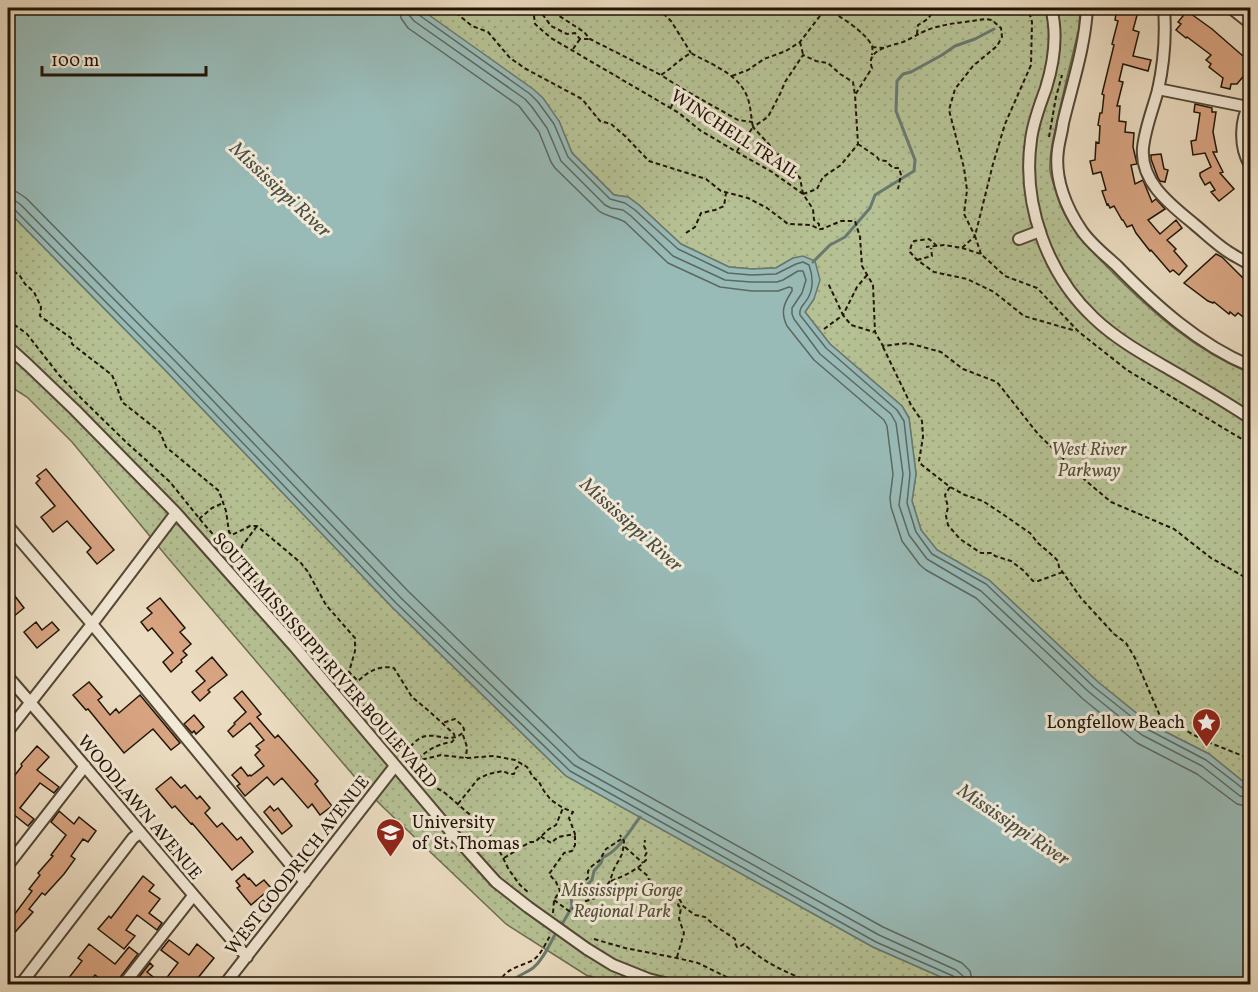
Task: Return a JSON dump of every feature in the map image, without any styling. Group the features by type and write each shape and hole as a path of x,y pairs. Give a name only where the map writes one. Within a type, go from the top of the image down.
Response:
{"street":[{"path":"1051,8 1054,38 1053,62 1035,118 1028,163 1034,212 1043,240 1062,279 1094,318 1119,338 1251,418"},
{"path":"1087,8 1086,29 1058,150 1057,172 1071,214 1083,232 1140,291 1169,316 1198,338 1231,358 1251,366"},
{"path":"1164,8 1164,55 1158,89 1142,150 1144,168 1155,188 1169,204 1226,250 1251,265"},
{"path":"1231,8 1251,22"},
{"path":"1158,89 1249,105 1242,129 1242,143 1251,165"},
{"path":"1019,239 1040,231"},
{"name":"SOUTH MISSISSIPPI RIVER BOULEVARD","path":"8,347 75,410 176,513 295,647 496,882 528,908 613,965 648,979 668,984"},
{"path":"8,730 176,513"},
{"path":"8,526 92,624 304,882"},
{"name":"WOODLAWN AVENUE","path":"8,677 247,957"},
{"path":"8,866 85,766"},
{"name":"WEST GOODRICH AVENUE","path":"225,984 395,766"},
{"path":"21,984 133,838 140,833"},
{"path":"124,984 193,896"}],"path":[{"path":"450,8 472,26 489,32 510,58 582,99 600,121 611,124 649,161 706,179 721,191 748,198 767,208 788,224 811,225 822,229 841,221 855,221 860,237 862,266 873,285 875,332 911,405 922,421 923,437 919,461 950,487 983,501 1030,533 1058,561 1059,567 1082,598 1114,634 1126,643 1135,658 1160,716 1203,740 1249,759 1251,751"},
{"name":"WINCHELL TRAIL","path":"533,8 535,24 551,38 671,108 701,130 772,172 803,194 813,209 814,220 819,224 819,229"},
{"path":"538,8 551,26 567,34 575,33 580,39"},
{"path":"547,8 584,32 590,39 661,75 738,120 752,122"},
{"path":"658,8 671,21 691,53 732,76 741,85 748,99 753,127 800,178 803,194 817,189 823,177 841,165 858,144 853,82 828,63 803,55"},
{"path":"732,76 800,42 825,8 851,24 872,47 870,63 872,69 855,95"},
{"path":"918,34 918,25 928,19 932,8"},
{"path":"962,248 975,236 1005,124 1031,65 1032,22 1028,8"},
{"path":"872,55 934,28 985,19 992,20 1001,28 1002,37 997,46 973,66 955,89 949,110 964,168 967,190 964,214 981,254"},
{"path":"573,50 580,39"},
{"path":"580,39 590,39"},
{"path":"737,152 753,127 768,117 785,82 803,55 800,42"},
{"path":"872,47 884,48"},
{"path":"661,75 691,53"},
{"path":"1048,145 1051,118 1062,73"},
{"path":"671,108 681,88"},
{"path":"858,144 879,160 886,160 892,168 899,168 901,175 898,189"},
{"path":"686,233 695,227 701,213 724,206 726,193"},
{"path":"938,246 929,239 914,241 910,252 934,272 967,279 994,292 1024,316 1079,332"},
{"path":"926,248 944,245 981,254 1005,276 1037,288 1079,332 1127,370 1251,444"},
{"path":"917,260 932,256 931,248"},
{"path":"8,266 34,292 41,307 40,316 71,339 72,344 112,375 122,402 160,432 166,447 219,492 229,532 232,535 250,526 257,526 301,563 326,605 355,638 355,651 349,672 358,681 367,672 377,668 385,666 394,668 412,697 454,734 455,738"},
{"path":"824,329 843,315 857,287 867,274"},
{"path":"828,283 843,315 851,325 875,332"},
{"path":"8,320 27,334 59,375 118,435 170,482 399,745 422,778 445,793 483,826 493,838 509,870 520,885 535,898"},
{"path":"883,346 908,343 941,352 963,369 996,382 1038,434 1111,502 1174,529 1211,558 1251,580"},
{"path":"950,487 945,495 948,507 946,516 948,525 960,540 981,553 992,553 1011,561 1034,581 1063,572"},
{"path":"200,519 223,502"},
{"path":"239,563 242,546 257,526"},
{"path":"442,723 454,719 465,729 463,735 467,747 466,758"},
{"path":"405,754 415,741 425,735 455,738"},
{"path":"463,735 452,742 428,750 419,758 420,760 441,755 466,758 494,756 515,760 527,767 551,800 573,812 569,819 575,834 558,837 551,843 540,836"},
{"path":"396,748 399,745"},
{"path":"458,804 478,779 503,771 514,774 516,768 522,764"},
{"path":"503,859 530,842 535,842 549,828 556,825 563,808"},
{"path":"580,885 588,878 588,871 600,861 606,849 621,836 624,841 622,857 614,869 611,881"},
{"path":"554,900 569,911 601,895 601,891 611,881 631,873 646,860 645,840"},
{"path":"624,846 643,863"},
{"path":"638,868 648,876 649,880 680,900 683,906 695,915 705,917 735,939 737,947 744,944 767,962 793,976 815,984"},
{"path":"677,958 684,933 679,919 680,900"},
{"path":"594,939 698,963 741,984"}],"green space":[{"name":"West River Parkway","path":"419,8 1080,8 1079,28 1050,158 1051,176 1064,214 1096,255 1161,318 1194,343 1250,373 1250,787 1209,754 1150,724 1098,682 989,580 937,550 921,530 912,501 916,474 909,418 902,406 830,344 805,312 814,299 793,258 776,268 729,267 681,244 639,205 628,197 614,195 572,153 559,121"},
{"name":"Mississippi Gorge Regional Park","path":"8,211 167,372 392,607 566,776 873,947 957,984 616,984 586,975 506,924 365,789 72,442 27,397 8,385"}],"water":[{"name":"Mississippi River","path":"8,8 419,8 543,98 559,121 572,153 614,195 628,197 639,205 681,244 729,267 776,268 793,258 803,256 815,261 820,280 814,299 805,312 830,344 902,406 909,418 916,474 912,501 921,530 937,550 989,580 1098,682 1150,724 1209,754 1250,787 1250,984 957,984 873,947 566,776 392,607 167,372 8,211"}],"building":[{"path":"1117,8 1139,8 1133,30 1139,32 1133,56 1151,60 1148,71 1123,64 1119,81 1123,82 1117,106 1120,106 1119,121 1126,122 1125,132 1134,133 1133,147 1137,164 1131,165 1135,184 1143,180 1152,202 1156,199 1165,209 1148,220 1160,234 1176,220 1182,228 1167,240 1187,266 1179,275 1173,270 1170,272 1150,251 1132,225 1127,227 1114,206 1110,208 1107,205 1102,191 1106,190 1101,172 1093,174 1090,161 1095,160 1096,142 1099,143 1100,126 1098,125 1100,113 1102,113 1104,95 1102,94 1114,45 1112,44 1118,21 1115,20"},
{"path":"1187,11 1251,63 1251,67 1237,84 1231,84 1230,89 1221,87 1223,78 1209,67 1211,64 1206,60 1211,55 1176,30 1181,24 1178,22"},
{"path":"1195,104 1212,108 1212,112 1216,112 1213,132 1217,152 1213,152 1223,172 1220,173 1234,189 1219,201 1211,192 1215,190 1210,182 1205,185 1200,176 1200,173 1211,167 1205,153 1193,155 1191,141 1196,140 1200,113 1194,112"},
{"path":"1161,154 1164,169 1168,170 1165,182 1158,178 1151,159 1151,155"},
{"path":"1216,254 1244,279 1248,272 1251,272 1251,323 1238,313 1235,316 1230,312 1229,314 1184,283"},
{"path":"46,469 114,550 97,564 87,552 91,548 67,521 53,532 41,517 55,506 36,483 40,479 37,476"},
{"path":"8,587 24,608 8,621"},
{"path":"160,598 185,628 180,632 191,644 183,651 187,655 181,660 182,662 171,672 163,662 173,653 152,628 148,631 141,622 152,613 147,608"},
{"path":"36,622 42,630 52,622 59,630 37,648 24,632"},
{"path":"212,657 227,675 208,690 210,692 200,701 192,692 205,681 196,671"},
{"path":"89,682 102,697 98,700 110,715 116,709 119,713 140,695 180,743 171,750 153,729 124,753 88,709 86,710 73,695"},
{"path":"242,691 261,714 257,717 275,738 278,735 318,781 315,784 332,806 320,815 312,804 308,808 282,778 274,785 267,777 245,796 237,786 240,784 232,775 241,767 248,776 251,776 264,766 255,755 260,750 256,746 264,740 250,723 233,737 228,731 246,712 234,698"},
{"path":"194,715 204,727 196,734 184,724"},
{"path":"37,746 49,757 37,770 59,787 54,793 40,783 20,808 34,819 28,826 13,814 8,820 8,784"},
{"path":"171,777 181,788 185,785 197,799 200,796 210,808 205,813 217,827 222,823 237,840 241,837 253,852 232,870 192,823 175,806 172,808 156,789"},
{"path":"270,806 274,811 278,808 292,826 282,834 264,812"},
{"path":"59,811 74,824 79,817 96,831 88,842 83,839 71,856 75,859 64,874 45,895 42,893 29,909 33,912 8,940 8,923 32,891 29,889 40,875 38,873 53,856 51,855 66,835 51,822"},
{"path":"244,874 256,886 264,880 271,888 251,905 237,888 240,886 236,881"},
{"path":"143,876 154,885 149,891 160,899 149,913 162,923 157,930 137,915 126,930 135,936 124,949 98,929 109,916 111,918"},
{"path":"169,940 189,955 197,944 214,958 193,984 162,984 178,963 161,950"},
{"path":"89,944 115,964 129,947 138,954 115,984 107,984 95,975 88,984 64,984 82,961 78,958"},
{"path":"150,963 153,966 147,972 162,984 140,984 136,981"}],"waterway":[{"path":"813,262 830,245 845,237 870,208 875,195 914,171 915,160 896,111 897,81 903,74 911,72 955,46 994,29"},
{"path":"561,926 572,907 571,896 592,880 594,871 603,857 618,846 640,817"},
{"path":"510,984 537,964 544,956 557,931"}],"place":[{"name":"Longfellow Beach","path":"1206,748"},
{"name":"University of St. Thomas","path":"391,858"}]}
